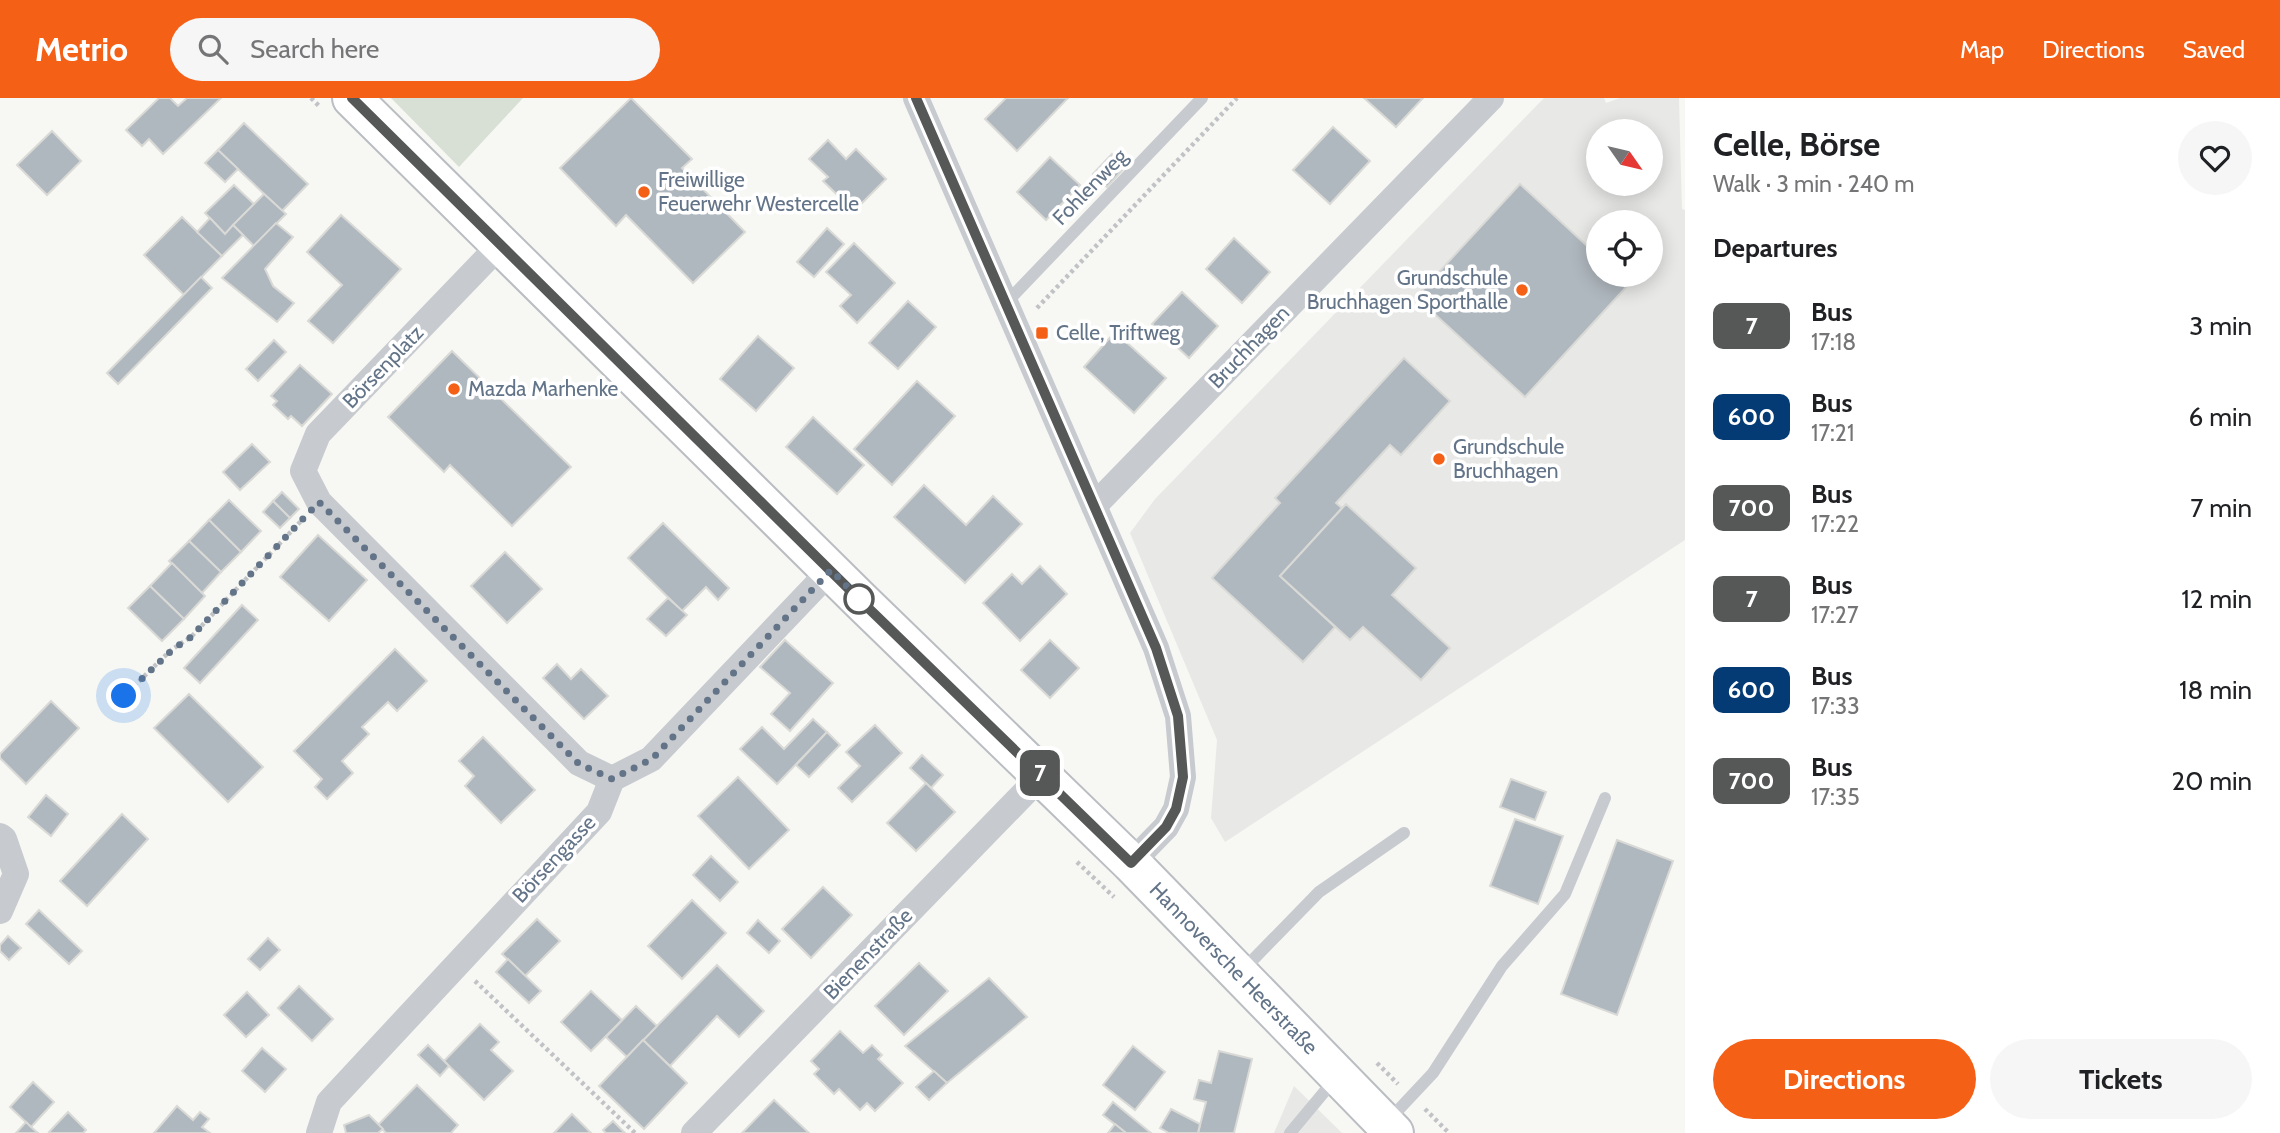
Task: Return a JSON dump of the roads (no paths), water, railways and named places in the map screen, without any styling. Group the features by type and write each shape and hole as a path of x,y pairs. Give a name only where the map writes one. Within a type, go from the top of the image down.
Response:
{"main road":[{"name":"Hannoversche Heerstraße","path":"352,98 1131,863 1389,1129"}],"street":[{"path":"915,98 1156,648 1178,716 1183,777 1176,809 1166,827 1131,863"},
{"name":"Bruchhagen","path":"1094,506 1491,98"},
{"name":"Börsenplatz","path":"500,245 318,434 303,471 319,502 579,764 612,779"},
{"path":"612,779 652,759 831,570"},
{"name":"Bienenstraße","path":"694,1133 1042,775"},
{"name":"Börsengasse","path":"319,1133 329,1101 599,811 612,779"},
{"path":"0,836 4,839 16,874 0,911"}],"lane":[{"name":"Fohlenweg","path":"1006,303 1202,98"},
{"path":"1389,1129 1433,1073 1502,966 1565,894 1605,798"},
{"path":"1238,974 1319,892 1405,833"},
{"path":"1290,1133 1337,1077"}],"place":[{"name":"Freiwillige Feuerwehr Westercelle","path":"644,192"},
{"name":"Grundschule Bruchhagen Sporthalle","path":"1522,290"},
{"name":"Celle, Triftweg","path":"1042,333"},
{"name":"Mazda Marhenke","path":"454,389"},
{"name":"Grundschule Bruchhagen","path":"1439,459"}]}
